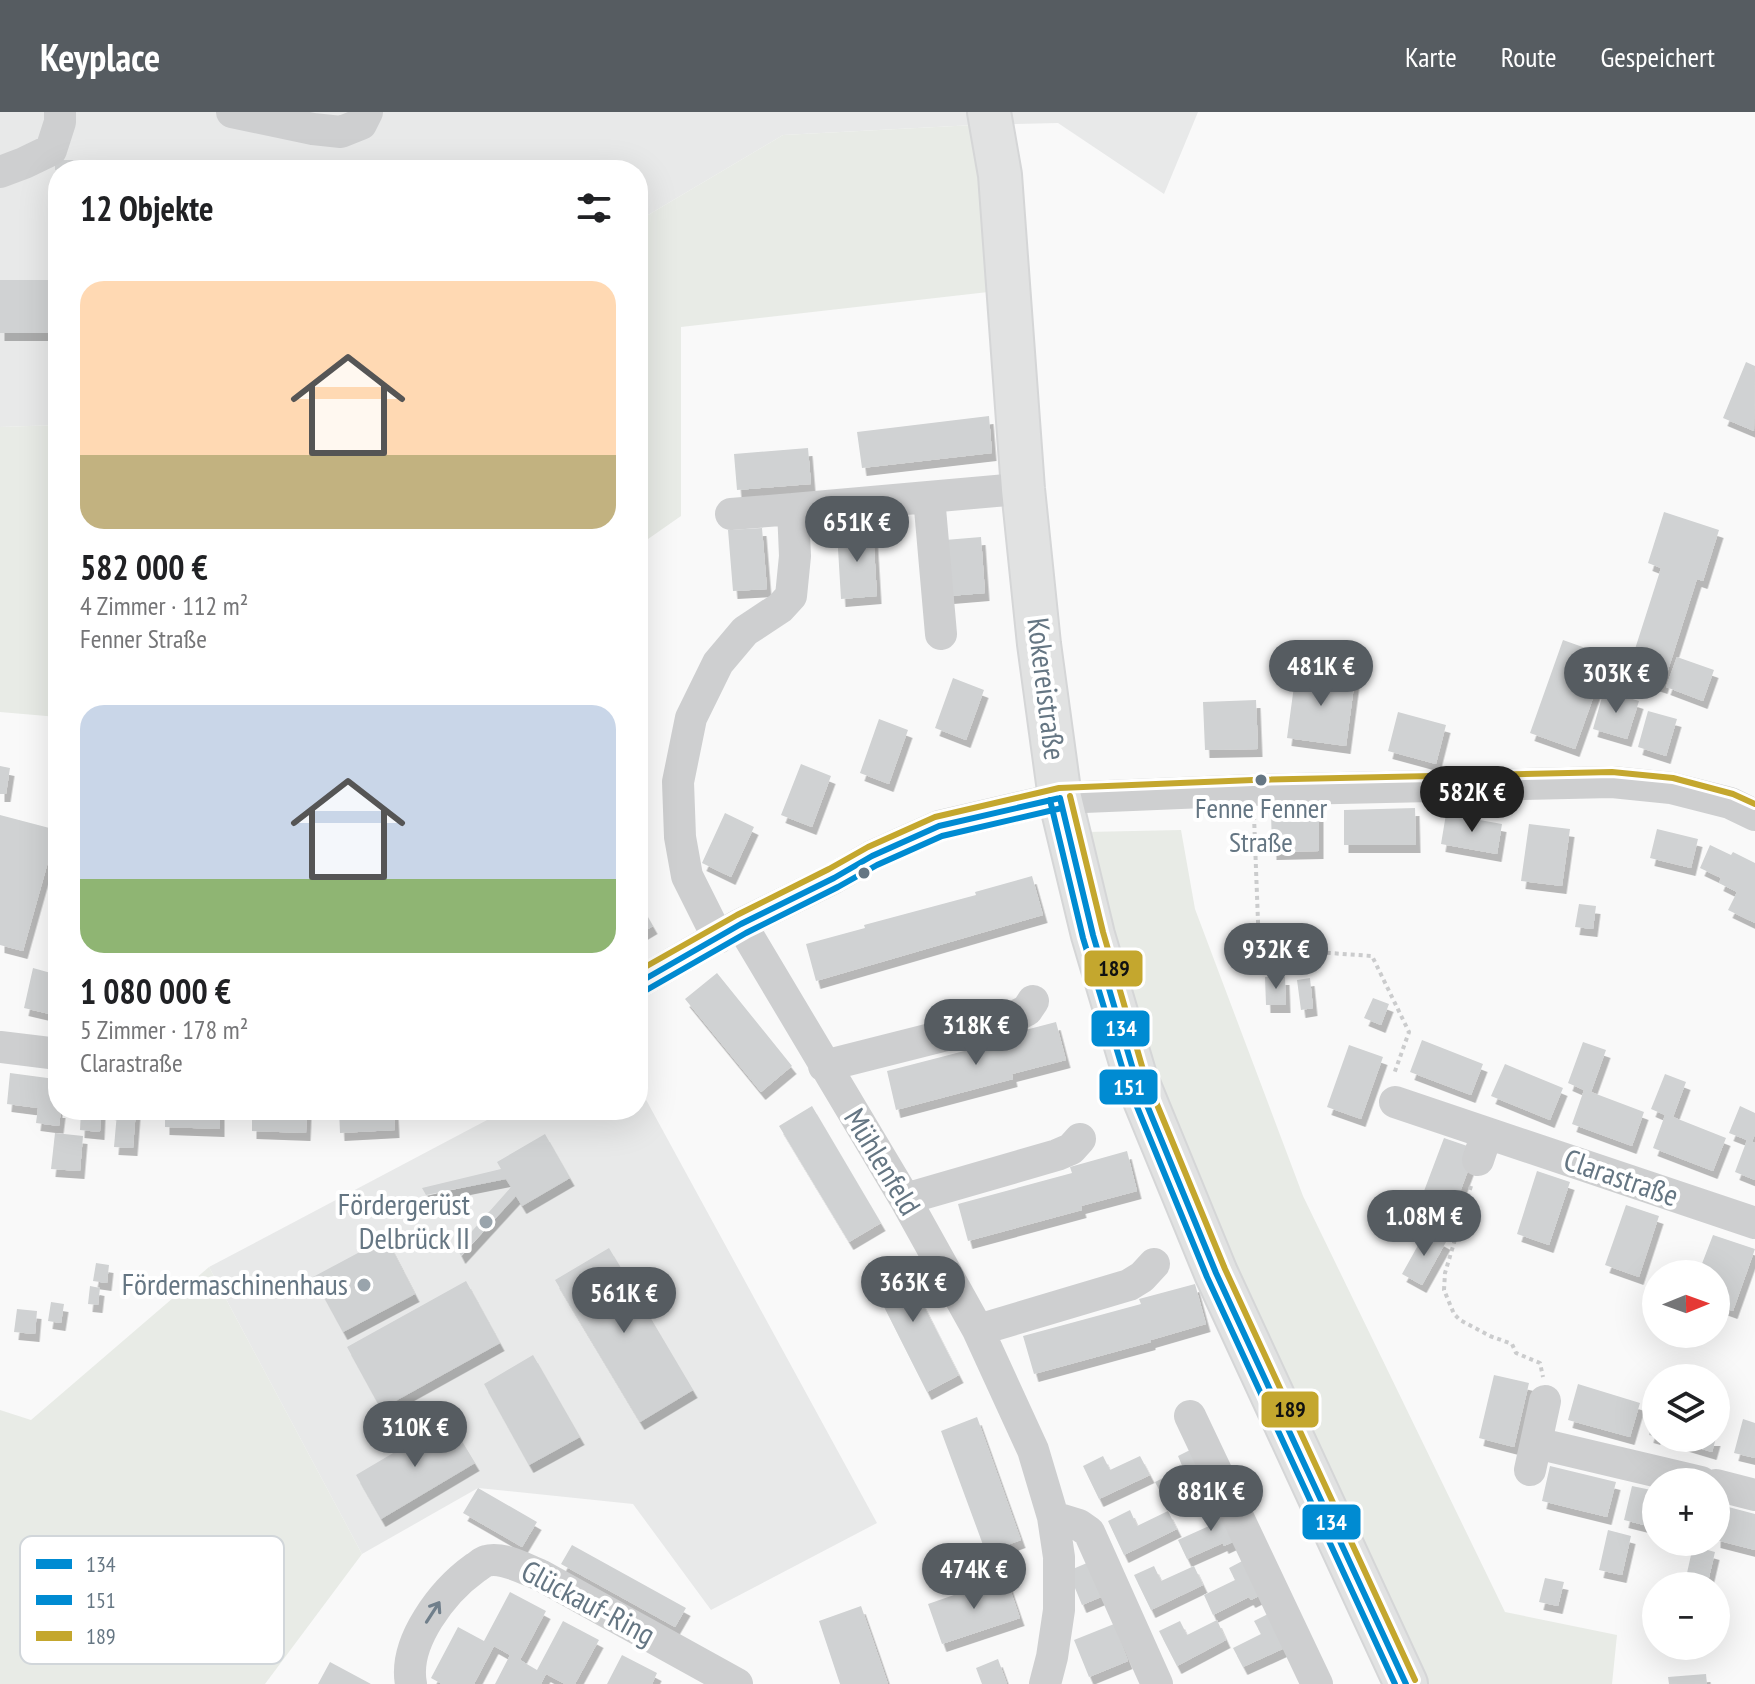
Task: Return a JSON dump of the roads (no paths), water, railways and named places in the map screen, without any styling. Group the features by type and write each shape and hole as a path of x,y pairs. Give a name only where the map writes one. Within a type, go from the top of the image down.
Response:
{"main road":[{"name":"Kokereistraße","path":"989,112 1000,175 1023,489 1039,644 1060,798 1093,935 1135,1076 1216,1273 1406,1684"}],"street":[{"path":"0,172 51,150 60,112"},
{"path":"252,113 313,129 341,132 361,124 367,112"},
{"path":"731,514 1007,490"},
{"path":"929,497 941,634"},
{"name":"Mühlenfeld","path":"793,509 795,556 791,596 780,608 745,631 718,663 691,718 678,782 680,837 687,876 730,931 824,1066 905,1199 978,1330 1033,1450 1053,1517 1059,1557 1059,1610 1045,1684"},
{"path":"648,977 872,856 939,826 1060,798 1253,790 1612,782 1671,788 1730,803 1755,815"},
{"path":"824,1066 1010,1019 1027,1010 1033,1001"},
{"path":"0,1047 48,1053"},
{"name":"Clarastraße","path":"1395,1102 1482,1146 1755,1223"},
{"path":"905,1199 1057,1155 1071,1149 1080,1139"},
{"path":"978,1330 1129,1285 1154,1264"},
{"path":"1545,1401 1533,1456 1642,1473"},
{"path":"1190,1416 1317,1684"},
{"path":"1730,1489 1755,1495"},
{"path":"1053,1517 1079,1525 1089,1532 1157,1684"},
{"name":"Glückauf-Ring","path":"411,1684 408,1669 419,1635 438,1603 459,1580 486,1561 509,1562 540,1575 737,1684"}],"place":[{"name":"Fenne Fenner Straße","path":"1261,780"},
{"name":"Fördergerüst Delbrück II","path":"486,1222"},
{"name":"Fördermaschinenhaus","path":"364,1285"}]}
